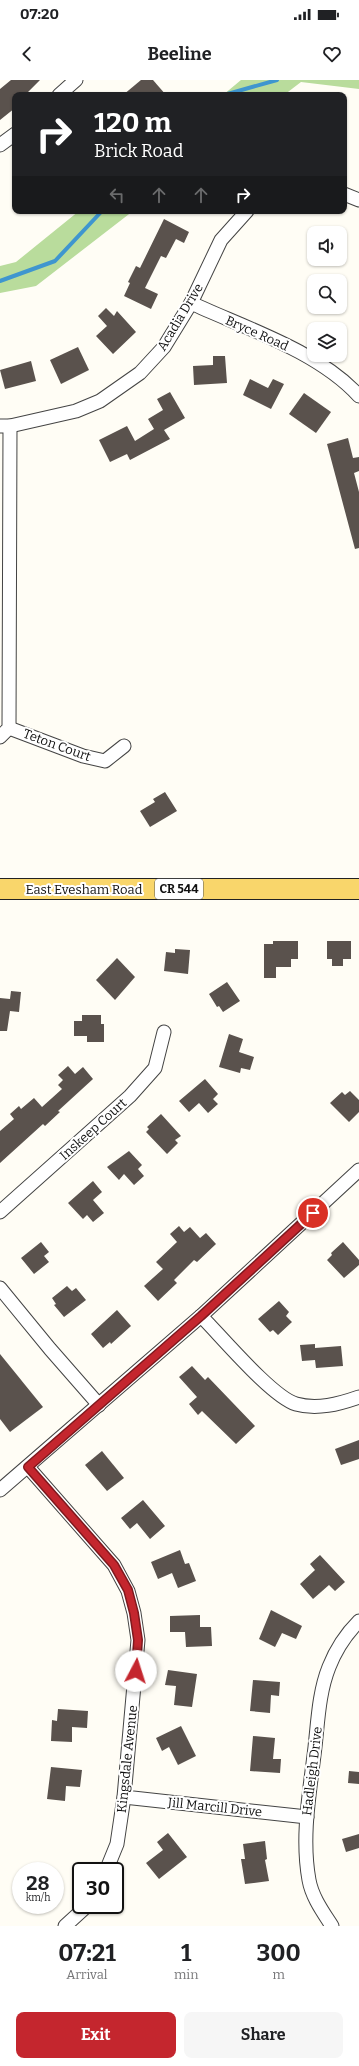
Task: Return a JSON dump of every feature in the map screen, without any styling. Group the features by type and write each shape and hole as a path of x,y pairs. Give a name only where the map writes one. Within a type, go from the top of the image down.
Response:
{"main road":[{"name":"East Evesham Road","path":"0,889 359,890"}],"street":[{"path":"62,92 76,80"},
{"path":"0,145 12,136"},
{"path":"347,195 359,200"},
{"name":"Acadia Drive","path":"5,426 76,411 100,401 121,388 140,373 164,347 191,303 221,240 244,214"},
{"name":"Bryce Road","path":"191,303 305,354 346,382 359,396"},
{"path":"4,732 5,426"},
{"name":"Teton Court","path":"4,732 82,756 105,761 124,746"},
{"name":"Inskeep Court","path":"0,1212 130,1096 155,1068 164,1032"},
{"path":"0,1490 201,1316 359,1170"},
{"path":"0,1288 50,1349 99,1405"},
{"path":"201,1316 275,1392 295,1403 323,1406 340,1404 359,1397"},
{"name":"Kingsdale Avenue","path":"28,1467 114,1565 128,1590 134,1613 138,1640 124,1796 117,1844 110,1862"},
{"name":"Hadleigh Drive","path":"332,1926 319,1906 309,1882 304,1846 306,1817 322,1693 329,1667 338,1647 359,1621"},
{"name":"Jill Marcill Drive","path":"124,1796 306,1817"},
{"path":"65,1926 78,1914"}],"green space":[{"path":"241,80 359,80 359,89 301,82 288,92 227,92"},
{"path":"75,214 129,214 36,286 0,293 0,266 16,262"}],"building":[{"path":"11,80 40,80 28,92 12,92 12,110 0,120 0,89"},
{"path":"141,80 153,80 163,92 127,92"},
{"path":"164,219 189,232 184,243 176,239 166,258 161,256 145,288 158,294 151,309 124,296 130,283 128,282 136,266 140,268"},
{"path":"106,308 114,316 117,311 136,332 113,354 96,336 107,326 98,316"},
{"path":"78,347 89,370 61,384 50,360"},
{"path":"213,356 225,356 227,383 194,385 193,366 213,365"},
{"path":"31,361 36,381 5,389 0,370"},
{"path":"250,379 268,388 273,379 284,384 271,409 243,395"},
{"path":"170,392 185,418 164,430 170,439 130,460 127,454 110,462 99,440 127,426 135,441 154,429 148,419 163,410 157,399"},
{"path":"304,393 331,412 316,433 289,414"},
{"path":"348,438 353,458 359,457 359,471 354,473 359,492 359,548 355,549 327,444"},
{"path":"165,792 177,811 150,827 140,811 155,802 153,799"},
{"path":"273,941 298,941 298,959 291,959 291,967 276,967 276,978 264,978 264,944 273,944"},
{"path":"327,941 351,941 351,959 343,959 343,966 332,966 332,959 327,959"},
{"path":"175,949 190,950 188,974 164,971 166,952 175,953"},
{"path":"117,958 135,977 115,1000 96,980"},
{"path":"227,982 240,1001 223,1012 219,1006 217,1007 209,994"},
{"path":"11,991 21,992 19,1012 10,1011 7,1031 0,1031 0,998 10,999"},
{"path":"82,1015 101,1015 101,1024 104,1024 104,1042 87,1042 87,1036 74,1036 74,1021 82,1021"},
{"path":"229,1034 243,1039 239,1052 254,1057 250,1070 241,1068 240,1073 219,1067"},
{"path":"68,1066 75,1074 83,1067 93,1079 58,1111 60,1112 45,1126 43,1124 0,1163 0,1131 14,1119 10,1114 19,1106 21,1109 34,1098 42,1107 62,1089 58,1085 63,1080 58,1075"},
{"path":"205,1079 218,1094 213,1099 218,1104 208,1113 199,1103 189,1112 179,1101"},
{"path":"350,1091 359,1100 359,1112 349,1122 330,1103 342,1092 345,1095"},
{"path":"161,1114 181,1136 175,1140 178,1143 167,1154 146,1132 149,1129 147,1127"},
{"path":"129,1151 142,1165 138,1169 144,1176 134,1185 124,1174 119,1180 107,1167"},
{"path":"93,1181 102,1192 93,1200 104,1213 93,1222 87,1215 83,1219 68,1203"},
{"path":"179,1226 184,1232 190,1227 200,1238 206,1233 216,1244 197,1262 194,1260 174,1280 177,1283 158,1301 144,1286 163,1269 156,1262 177,1242 170,1234"},
{"path":"41,1242 49,1252 44,1256 49,1262 34,1274 21,1258"},
{"path":"343,1242 359,1260 359,1265 344,1278 327,1260 332,1255 331,1253"},
{"path":"67,1286 72,1291 76,1288 86,1300 64,1317 54,1305 56,1304 52,1298"},
{"path":"279,1301 289,1312 286,1316 292,1322 278,1335 273,1330 270,1332 258,1319"},
{"path":"117,1310 131,1326 111,1344 110,1342 103,1348 91,1334"},
{"path":"315,1344 315,1348 341,1346 343,1366 316,1368 315,1360 302,1361 300,1345"},
{"path":"0,1354 43,1407 10,1432 0,1419"},
{"path":"192,1366 205,1380 208,1377 255,1426 236,1444 202,1411 198,1415 189,1404 197,1397 179,1377"},
{"path":"359,1440 359,1459 341,1465 335,1449"},
{"path":"102,1451 124,1478 107,1491 85,1465"},
{"path":"143,1500 165,1526 150,1539 137,1523 130,1529 121,1518"},
{"path":"180,1550 185,1564 189,1563 196,1581 178,1588 172,1573 158,1579 151,1562"},
{"path":"320,1555 345,1582 335,1591 329,1585 313,1599 300,1584 315,1570 310,1564"},
{"path":"271,1610 302,1626 296,1639 282,1633 275,1647 259,1639"},
{"path":"200,1615 200,1627 211,1627 212,1646 186,1647 185,1632 170,1632 170,1616"},
{"path":"168,1670 197,1674 192,1707 174,1705 176,1686 165,1685"},
{"path":"253,1680 280,1682 279,1696 271,1695 270,1713 250,1711"},
{"path":"58,1709 88,1711 87,1728 72,1727 72,1742 51,1741 52,1720 57,1721"},
{"path":"181,1726 196,1756 178,1765 169,1747 162,1751 156,1738"},
{"path":"253,1736 275,1738 273,1759 281,1759 280,1773 250,1771"},
{"path":"51,1767 82,1770 80,1787 66,1786 65,1801 47,1799"},
{"path":"349,1771 359,1772 359,1784 348,1783"},
{"path":"168,1833 187,1857 159,1879 146,1863 163,1850 157,1842"},
{"path":"359,1834 359,1848 346,1852 342,1839"},
{"path":"265,1841 267,1859 265,1860 269,1881 245,1884 241,1859 245,1859 243,1844"}],"waterway":[{"path":"235,92 277,80"},
{"path":"0,281 55,261 99,214"}],"route":[{"path":"136,1671 138,1640 134,1613 128,1590 114,1565 28,1467 132,1378 313,1213"}]}
